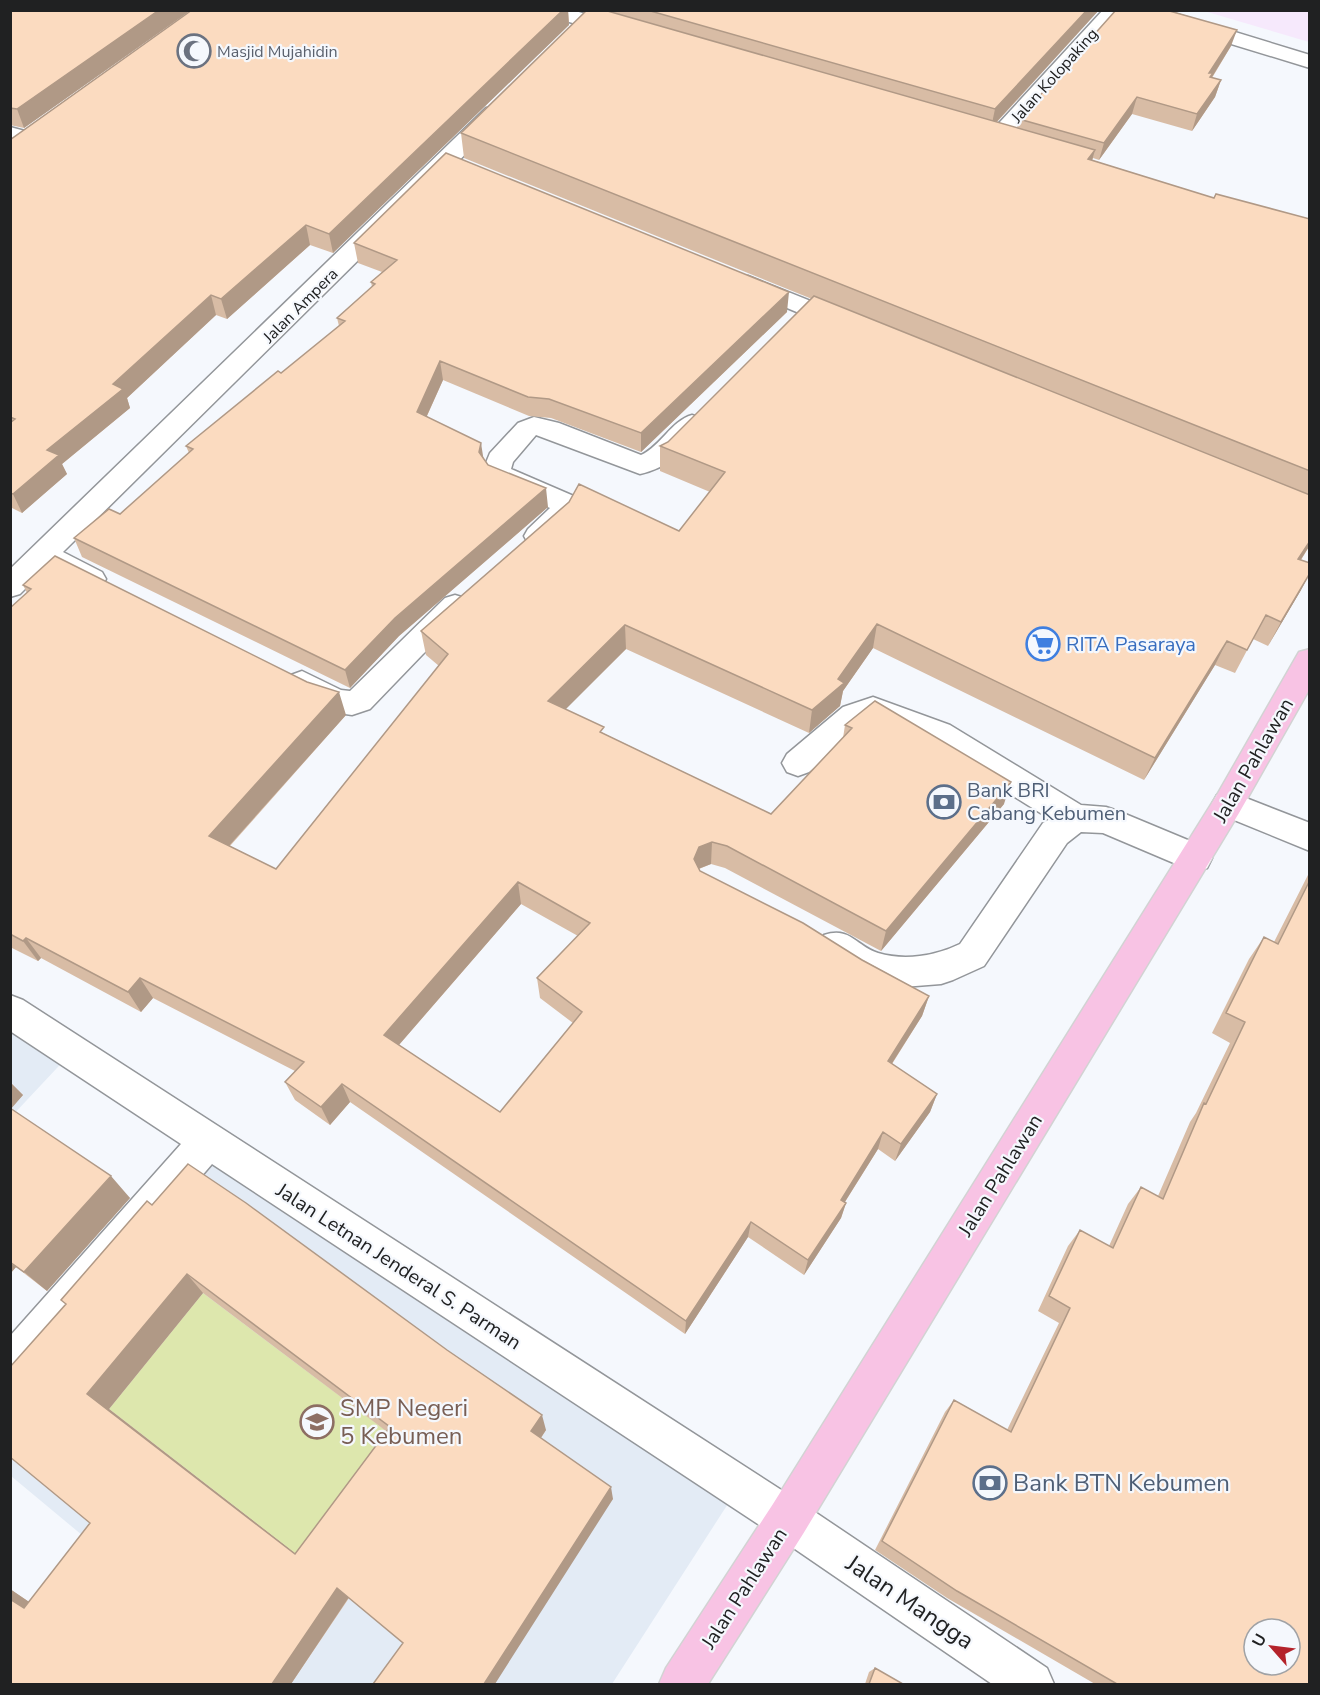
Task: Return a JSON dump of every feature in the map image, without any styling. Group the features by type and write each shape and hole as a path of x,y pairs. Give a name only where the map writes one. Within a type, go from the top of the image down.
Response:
{"main road":[{"path":"16,141 47,126"},
{"name":"Jalan Pahlawan","path":"682,1684 788,1519 1195,858 1310,660"}],"street":[{"path":"548,10 578,29 644,38"},
{"name":"Jalan Kolopaking","path":"996,140 1114,10"},
{"path":"1147,11 1310,62"},
{"name":"Jalan Ampera","path":"10,587 457,165 512,95"},
{"path":"973,134 1018,147"},
{"path":"729,276 799,316 862,330"},
{"path":"523,549 559,518 567,507 562,500 501,475 497,470 500,459 527,429 534,426 550,429 640,465 648,464 656,459 707,410"},
{"path":"44,555 117,591"},
{"path":"274,669 326,695 353,704 359,701 412,646 471,593"},
{"path":"798,764 854,715 873,709 939,734 1075,818 1106,820 1195,858"},
{"path":"1228,804 1310,838"},
{"path":"813,932 870,967 903,972 941,969 972,955 1055,834 1075,818"},
{"name":"Jalan Letnan Jenderal S. Parman","path":"10,1011 788,1519"},
{"path":"10,1367 208,1141"},
{"name":"Jalan Mangga","path":"788,1519 1031,1684"}],"shaded area":[{"path":"1204,11 1309,11 1309,42"},
{"path":"10,1011 72,1052 11,1117 10,1117"},
{"name":"SMP Negeri 5 Kebumen","path":"208,1141 733,1496 612,1684 261,1684 11,1476 11,1368"}],"green space":[{"path":"203,1293 401,1442 310,1565 109,1409"}],"building":[{"path":"10,10 159,10 17,109 10,108"},
{"path":"192,10 563,10 329,234 306,225 221,299 211,295 113,384 123,389 47,450 59,455 13,494 10,493 10,423 15,419 10,417 10,140"},
{"path":"587,10 604,10 1095,150 1088,159 1214,198 1216,194 1310,219 1310,471 461,133"},
{"path":"647,10 1087,10 995,109"},
{"path":"1116,10 1166,10 1237,30 1209,73 1213,73 1210,77 1221,80 1197,114 1137,97 1104,143 1019,119"},
{"path":"446,153 789,292 641,433 549,399 528,397 440,361 417,412 481,443 479,452 488,465 546,488 395,618 345,670 74,538 109,509 120,514 193,449 186,446 278,371 281,373 345,321 337,318 375,284 371,282 397,260 354,243"},
{"path":"814,296 1310,495 1310,541 1298,559 1310,563 1310,573 1281,622 1266,615 1247,650 1227,641 1155,758 877,624 838,679 844,683 812,710 625,625 548,701 604,727 600,732 771,814 852,728 845,725 875,701 1011,782 886,931 727,846 712,842 699,847 694,859 700,871 803,923 862,960 929,996 888,1061 937,1094 901,1144 883,1132 841,1200 846,1203 808,1260 751,1222 686,1321 342,1084 321,1107 285,1082 304,1062 140,978 128,992 26,938 23,941 10,934 10,608 31,589 23,585 55,556 307,682 339,692 209,836 276,869 448,654 421,631 569,502 579,484 679,531 725,472 660,446 668,442","holes":["518,882 590,923 537,978 582,1012 500,1112 384,1035"]},
{"path":"1310,880 1310,1684 1117,1684 957,1591 882,1541 954,1400 1011,1432 1070,1308 1049,1296 1080,1230 1113,1248 1141,1187 1163,1199 1204,1103 1206,1104 1245,1022 1226,1013 1264,937 1278,944"},
{"path":"10,1108 111,1176 24,1272 10,1262"},
{"path":"188,1164 246,1203 447,1350 542,1415 531,1431 611,1487 484,1684 373,1684 403,1643 337,1588 272,1684 10,1684 10,1599 24,1608 90,1523 10,1457 10,1367 66,1304 61,1300 147,1201 152,1205","holes":["187,1274 390,1427 295,1554 87,1394"]},
{"path":"875,1668 903,1684 869,1684"}],"place":[{"name":"Masjid Mujahidin","path":"194,51"},
{"name":"RITA Pasaraya","path":"1043,644"},
{"name":"Bank BRI Cabang Kebumen","path":"944,802"},
{"name":"SMP Negeri 5 Kebumen","path":"317,1422"},
{"name":"Bank BTN Kebumen","path":"990,1483"}]}
